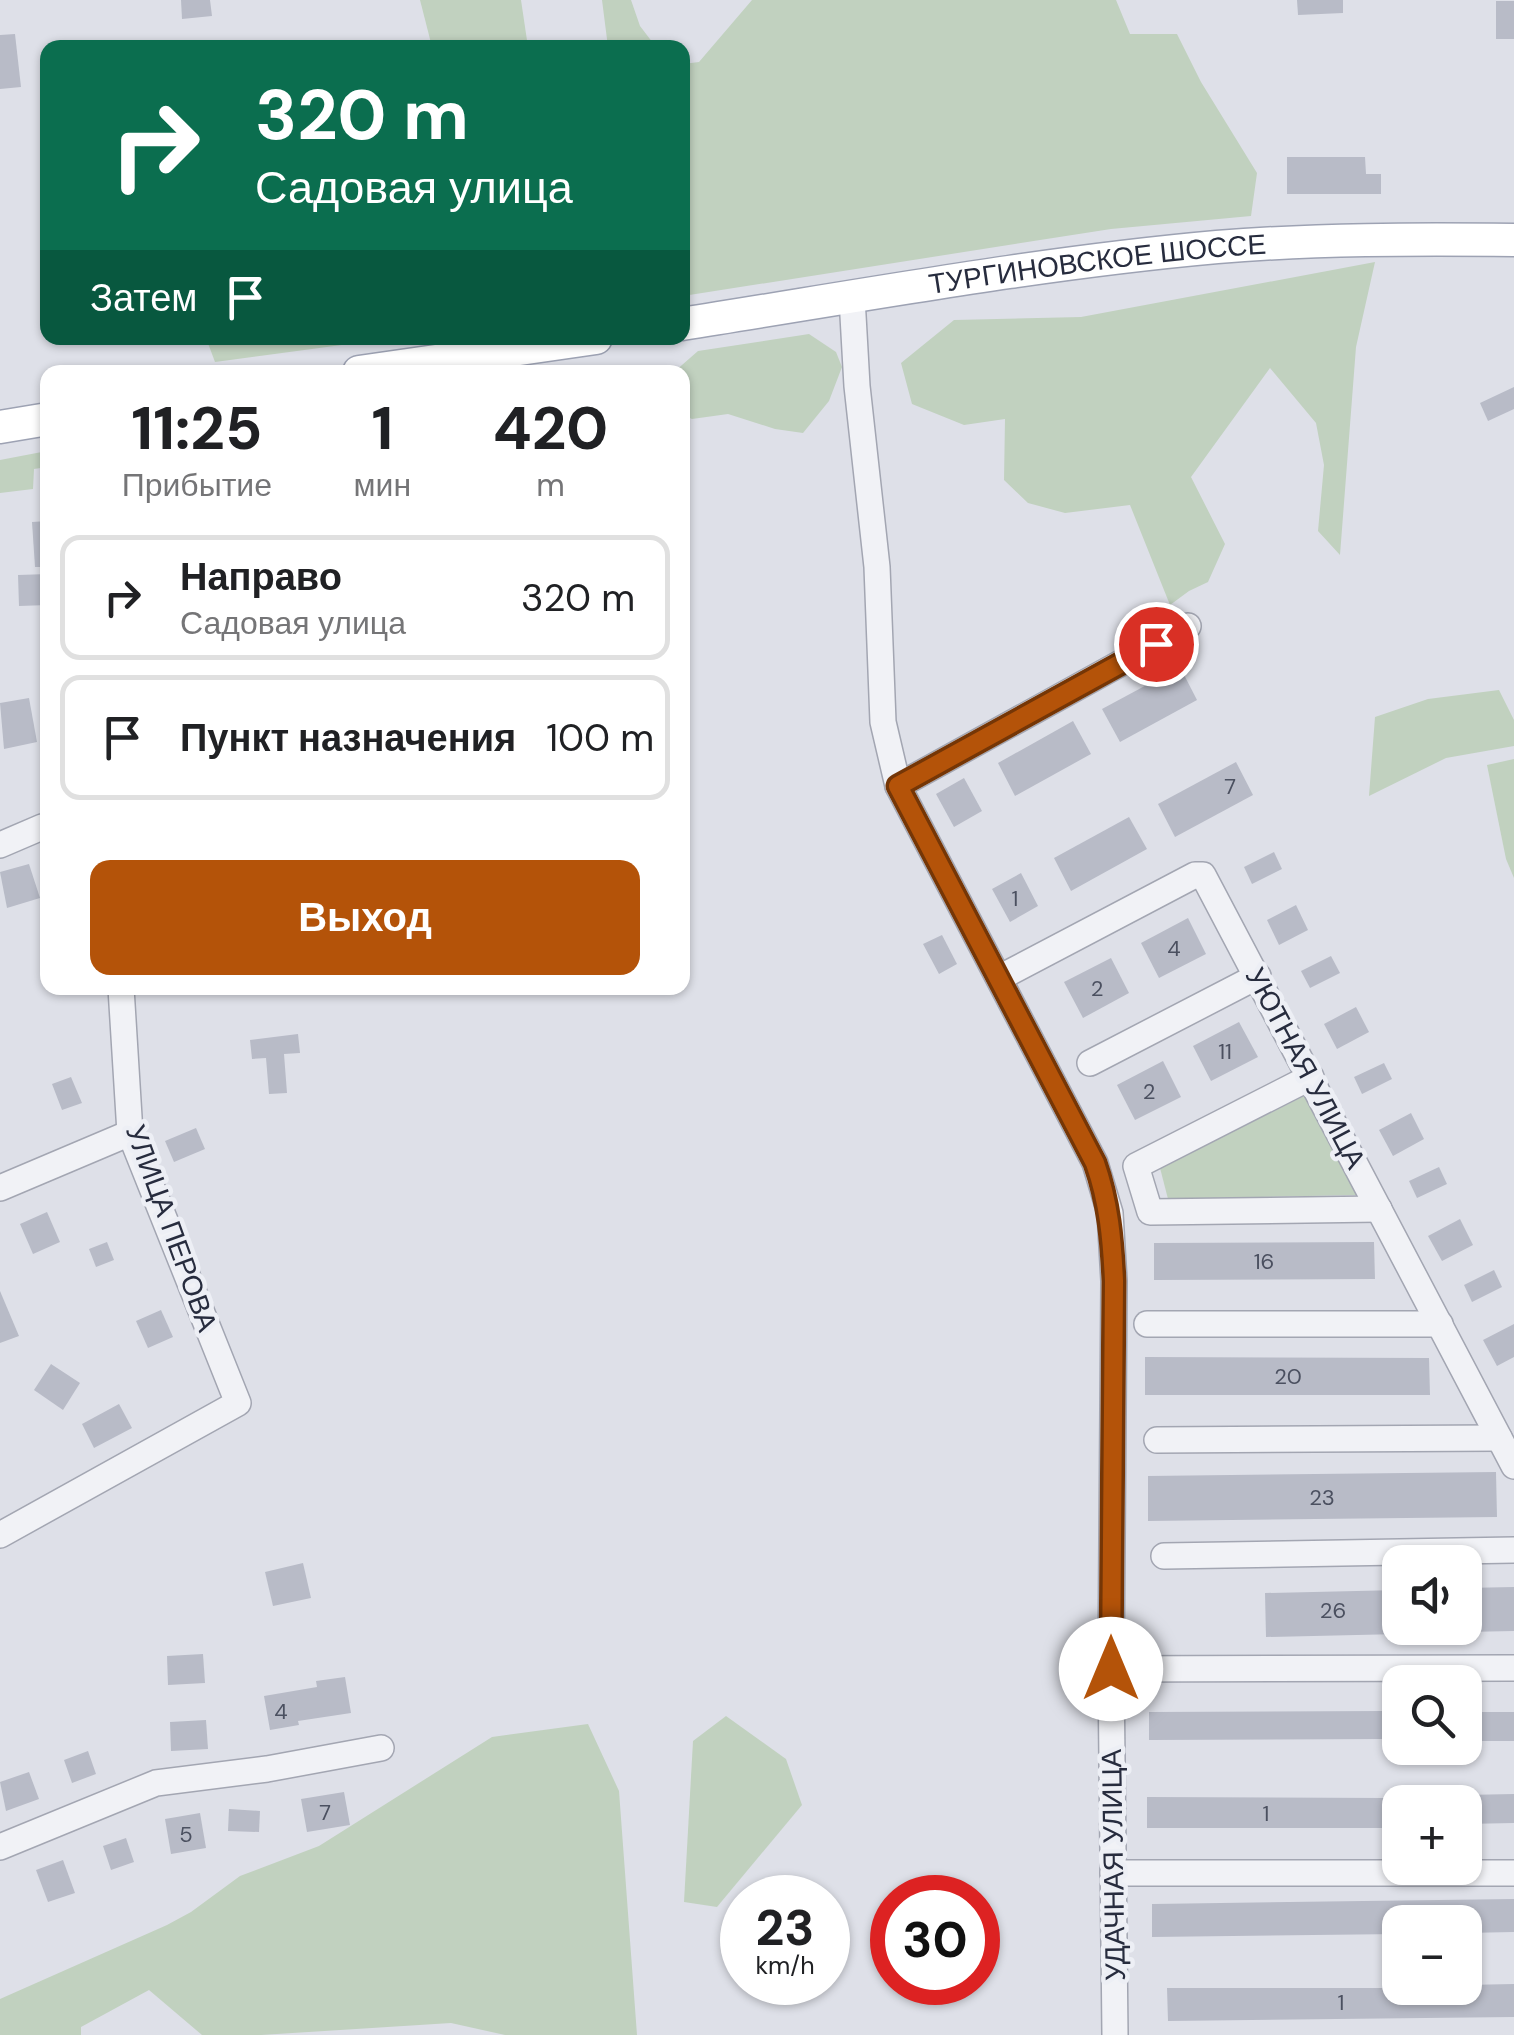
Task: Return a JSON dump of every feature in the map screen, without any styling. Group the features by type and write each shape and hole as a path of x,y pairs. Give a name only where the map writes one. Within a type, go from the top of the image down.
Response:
{"main road":[{"name":"ТУРГИНОВСКОЕ ШОССЕ","path":"690,323 1213,248 1335,241 1514,240"},
{"path":"408,365 547,345"},
{"path":"0,428 40,420"}],"street":[{"name":"УДАЧНАЯ УЛИЦА","path":"852,298 857,386 877,567 883,722 898,786 1095,1163 1110,1214 1114,1281 1114,2035"},
{"path":"898,786 1188,626"},
{"path":"0,845 40,828"},
{"name":"УЮТНАЯ УЛИЦА","path":"999,978 1199,874 1208,880 1514,1466"},
{"path":"1090,1063 1258,976"},
{"name":"УЛИЦА ПЕРОВА","path":"0,1536 238,1403 130,1133 120,995"},
{"path":"1310,1077 1136,1166 1150,1212 1379,1209"},
{"path":"0,1188 130,1133"},
{"path":"1147,1324 1440,1324"},
{"path":"1157,1440 1500,1438"},
{"path":"1164,1556 1514,1550"},
{"path":"1111,1669 1514,1668"},
{"path":"10,1843 156,1782 267,1770 381,1748"},
{"path":"1113,1873 1514,1873"}],"green space":[{"path":"420,0 521,0 527,40 430,40"},
{"path":"602,0 631,0 640,26 651,40 607,40"},
{"path":"752,0 1116,0 1130,34 1177,34 1201,82 1257,173 1251,216 1111,229 690,295 690,63 699,62"},
{"path":"1375,262 1356,347 1340,555 1318,531 1324,465 1316,423 1270,368 1191,477 1225,544 1208,582 1170,605 1130,505 1065,513 1028,503 1004,480 1005,419 964,425 912,404 901,363 954,320 1081,317"},
{"path":"809,334 836,352 842,367 829,401 803,433 728,414 690,418 690,365 682,365 698,351"},
{"path":"209,345 342,345 215,362"},
{"path":"40,452 33,489 0,493 0,460"},
{"path":"1499,690 1514,720 1514,746 1446,758 1369,796 1375,717 1428,699"},
{"path":"1514,759 1514,878 1506,859 1487,765"},
{"path":"1304,1096 1318,1100 1359,1185 1356,1195 1168,1199 1160,1168"},
{"path":"726,1716 786,1759 802,1805 744,1875 720,1875 717,1907 684,1902 693,1741"},
{"path":"588,1724 619,1791 637,2035 505,2035 451,2023 202,2035 149,1990 81,2027 81,2035 0,2035 0,1999 167,1925 240,1876 319,1846 492,1737"}],"building":[{"path":"181,0 210,0 212,16 182,19"},
{"path":"1297,0 1343,0 1343,13 1298,15"},
{"path":"1496,1 1514,1 1514,39 1496,39"},
{"path":"15,34 21,87 0,89 0,35"},
{"path":"1287,157 1365,157 1366,174 1381,174 1381,194 1287,194"},
{"path":"1514,387 1514,409 1488,421 1480,403"},
{"path":"32,522 40,522 40,567 35,567"},
{"path":"40,574 40,605 19,606 18,575"},
{"path":"1180,667 1197,700 1120,742 1102,709"},
{"path":"29,698 37,742 4,749 0,703"},
{"path":"1073,721 1091,754 1015,796 998,763"},
{"path":"1236,762 1253,795 1175,837 1158,804"},
{"path":"964,778 982,811 954,827 936,794"},
{"path":"1129,817 1147,849 1071,891 1054,858"},
{"path":"1274,852 1282,869 1252,884 1244,867"},
{"path":"29,864 40,898 7,908 0,872"},
{"path":"1021,873 1038,906 1010,922 992,889"},
{"path":"1296,905 1308,930 1279,945 1267,920"},
{"path":"1188,918 1206,954 1159,978 1141,943"},
{"path":"942,935 957,964 939,974 923,944"},
{"path":"1331,956 1340,973 1310,988 1301,971"},
{"path":"1111,958 1129,993 1083,1018 1064,982"},
{"path":"1356,1007 1369,1032 1337,1049 1324,1024"},
{"path":"1239,1022 1258,1057 1211,1081 1193,1046"},
{"path":"298,1034 300,1053 284,1054 287,1093 269,1094 266,1058 252,1059 250,1040"},
{"path":"1163,1061 1181,1097 1135,1120 1117,1085"},
{"path":"1384,1063 1392,1079 1362,1094 1354,1077"},
{"path":"71,1077 82,1103 62,1110 52,1084"},
{"path":"1411,1113 1424,1139 1393,1156 1379,1130"},
{"path":"196,1128 205,1149 174,1162 165,1141"},
{"path":"1439,1167 1447,1184 1417,1198 1409,1181"},
{"path":"47,1212 60,1242 33,1254 20,1224"},
{"path":"1460,1219 1473,1245 1442,1261 1428,1236"},
{"path":"107,1242 114,1260 96,1267 89,1249"},
{"path":"1374,1242 1375,1279 1154,1280 1154,1243"},
{"path":"1494,1270 1502,1287 1472,1302 1464,1285"},
{"path":"0,1291 19,1336 0,1343"},
{"path":"161,1310 173,1337 148,1348 136,1321"},
{"path":"1514,1324 1514,1357 1497,1366 1483,1340"},
{"path":"1145,1357 1429,1358 1430,1395 1145,1395"},
{"path":"51,1364 80,1383 63,1410 34,1390"},
{"path":"119,1404 132,1428 94,1448 82,1424"},
{"path":"1496,1472 1497,1517 1148,1521 1148,1476"},
{"path":"303,1563 311,1598 273,1606 265,1572"},
{"path":"1514,1587 1514,1631 1482,1632 1482,1588"},
{"path":"1382,1590 1382,1634 1266,1637 1265,1593"},
{"path":"203,1654 205,1683 168,1685 167,1656"},
{"path":"345,1677 351,1713 298,1721 299,1725 270,1730 264,1696 317,1687 316,1681"},
{"path":"1382,1711 1382,1739 1149,1740 1149,1712"},
{"path":"1482,1712 1514,1712 1514,1741 1482,1741"},
{"path":"206,1720 208,1749 171,1751 170,1722"},
{"path":"88,1751 96,1774 72,1783 64,1760"},
{"path":"29,1772 39,1799 6,1811 0,1782"},
{"path":"344,1792 350,1825 307,1832 301,1799"},
{"path":"1514,1794 1514,1823 1482,1824 1482,1795"},
{"path":"1147,1797 1382,1798 1382,1828 1147,1828"},
{"path":"229,1809 260,1811 259,1832 228,1831"},
{"path":"200,1813 206,1848 171,1854 165,1819"},
{"path":"126,1838 134,1862 111,1870 103,1846"},
{"path":"63,1860 75,1893 48,1902 36,1870"},
{"path":"1514,1899 1514,1932 1482,1933 1482,1905 1382,1905 1382,1934 1152,1937 1152,1904"},
{"path":"1514,1984 1514,2017 1168,2021 1167,1988 1382,1988 1382,2005 1482,2005 1482,1985"}],"route":[{"path":"1111,1669 1114,1281 1112,1230 1105,1192 1095,1163 898,786 1156,644"}]}
